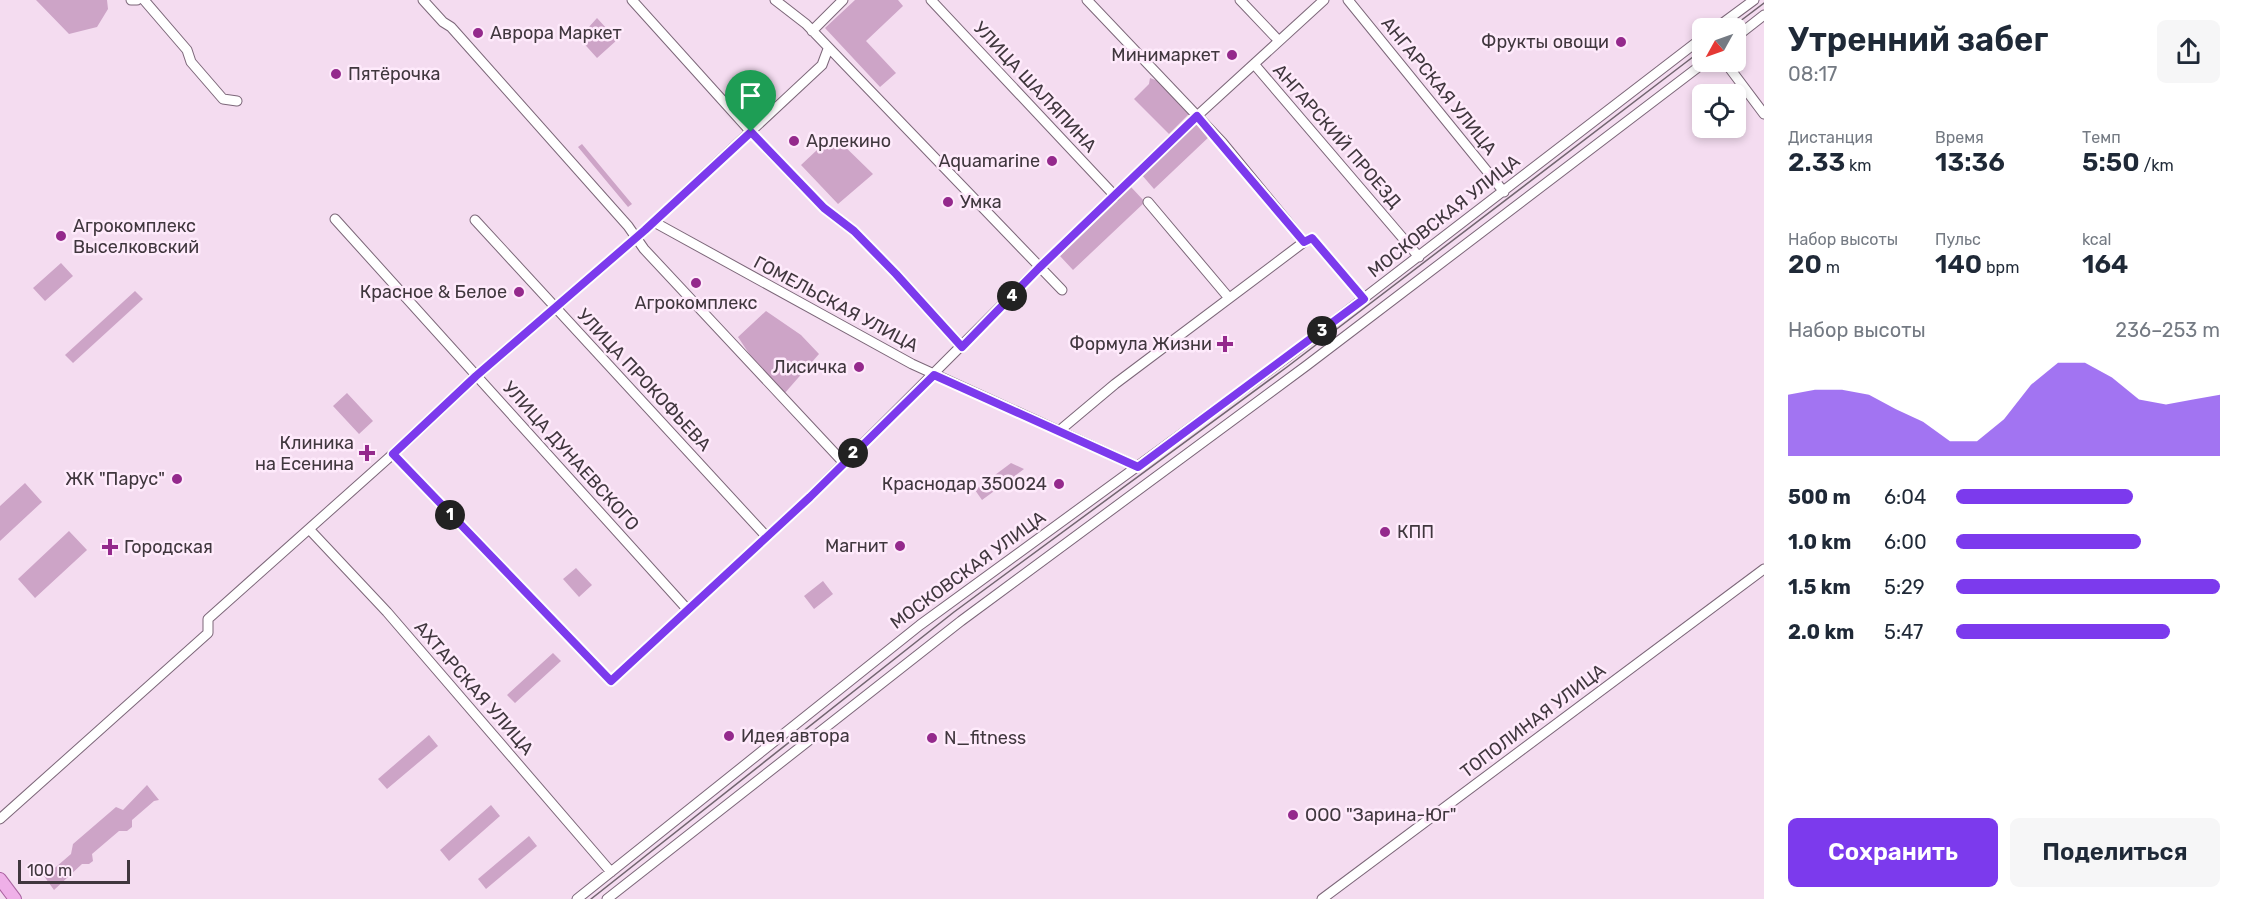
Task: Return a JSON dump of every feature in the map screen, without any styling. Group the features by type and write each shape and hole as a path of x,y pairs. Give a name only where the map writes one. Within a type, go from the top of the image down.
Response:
{"main road":[{"path":"0,879 15,899"}],"street":[{"path":"131,0 137,0"},
{"path":"144,0 187,50 191,62 223,99 237,101"},
{"path":"423,0 443,22 451,27 593,186 628,226 635,239 843,462"},
{"path":"632,0 751,132 824,208 854,231 962,347"},
{"path":"775,0 812,31 1062,290"},
{"path":"812,31 843,0"},
{"name":"УЛИЦА ШАЛЯПИНА","path":"931,0 1115,196"},
{"path":"1087,0 1197,116 1304,242"},
{"path":"1240,0 1278,41"},
{"path":"393,454 611,681 934,375 1039,268 1197,116 1324,0"},
{"name":"АНГАРСКАЯ УЛИЦА","path":"1348,0 1504,192"},
{"path":"1730,18 1754,0"},
{"path":"1746,28 1764,15"},
{"name":"МОСКОВСКАЯ УЛИЦА","path":"577,899 892,647 1364,299 1692,48"},
{"path":"0,819 208,633 208,619 393,454 476,376 654,222 751,132 822,65 828,49"},
{"name":"АНГАРСКИЙ ПРОЕЗД","path":"1254,64 1419,256"},
{"name":"МОСКОВСКАЯ УЛИЦА","path":"607,899 961,621 1306,366 1692,72"},
{"path":"1732,72 1764,114"},
{"path":"1148,202 1229,298"},
{"name":"УЛИЦА ДУНАЕВСКОГО","path":"334,219 687,609"},
{"name":"УЛИЦА ПРОКОФЬЕВА","path":"475,220 765,535"},
{"name":"ГОМЕЛЬСКАЯ УЛИЦА","path":"654,222 934,375 1138,467"},
{"path":"1059,431 1115,384 1312,238 1364,299"},
{"name":"АХТАРСКАЯ УЛИЦА","path":"309,529 387,612 611,872"},
{"name":"ТОПОЛИНАЯ УЛИЦА","path":"1322,899 1764,569"}],"shaded area":[{"path":"36,0 107,0 108,9 97,27 69,34"},
{"path":"855,0 898,0 903,6 866,41 896,73 880,87 825,28"},
{"path":"597,18 617,40 597,58 579,38"},
{"path":"1150,78 1173,92 1189,114 1169,134 1134,99 1149,84"},
{"path":"1199,121 1211,135 1154,189 1141,174"},
{"path":"833,135 873,174 838,204 801,165"},
{"path":"582,144 632,204 628,207 578,147"},
{"path":"1131,187 1145,202 1073,270 1060,256"},
{"path":"61,263 73,276 45,301 33,288"},
{"path":"135,291 143,299 73,363 65,355"},
{"path":"766,311 801,335 819,354 784,394 756,364 738,337"},
{"path":"347,393 373,421 359,434 333,406"},
{"path":"1011,463 1024,469 982,500 975,490"},
{"path":"25,483 42,502 0,541 0,506"},
{"path":"69,531 87,550 35,598 18,579"},
{"path":"576,568 592,585 579,597 563,579"},
{"path":"823,581 833,594 814,609 804,596"},
{"path":"553,653 561,661 515,703 507,695"},
{"path":"429,735 438,746 387,789 378,779"},
{"path":"147,785 159,800 154,801 132,820 132,827 127,831 119,831 92,854 93,861 89,864 82,864 54,890 44,876 45,873 49,873 71,854 73,844 116,807 123,810"},
{"path":"491,805 500,816 449,861 440,850"},
{"path":"529,836 537,846 486,889 478,879"}],"tram line":[{"path":"1744,18 1764,3"},
{"path":"591,899 954,612 1287,367 1692,58"}],"place":[{"name":"Аврора Маркет","path":"478,33"},
{"name":"Фрукты овощи","path":"1621,42"},
{"name":"Минимаркет","path":"1232,55"},
{"name":"Пятёрочка","path":"336,74"},
{"name":"Арлекино","path":"794,141"},
{"name":"Aquamarine","path":"1052,161"},
{"name":"Умка","path":"948,202"},
{"name":"Агрокомплекс Выселковский","path":"61,236"},
{"name":"Агрокомплекс","path":"696,283"},
{"name":"Красное & Белое","path":"519,292"},
{"name":"Формула Жизни","path":"1225,344"},
{"name":"Лисичка","path":"859,367"},
{"name":"Клиника на Есенина","path":"367,453"},
{"name":"ЖК \"Парус\"","path":"177,479"},
{"name":"Краснодар 350024","path":"1059,484"},
{"name":"КПП","path":"1385,532"},
{"name":"Магнит","path":"900,546"},
{"name":"Городская","path":"110,547"},
{"name":"Идея автора","path":"729,736"},
{"name":"N_fitness","path":"932,738"},
{"name":"ООО \"Зарина-Юг\"","path":"1293,815"}],"route":[{"path":"1197,116 1222,142 1304,242 1312,238 1364,299 1138,467 1114,454 934,375 843,462 810,497 765,535 611,681 546,616 393,454 476,376 645,230 751,132 824,208 854,231 921,300 962,347 1039,268 1197,116"}]}
